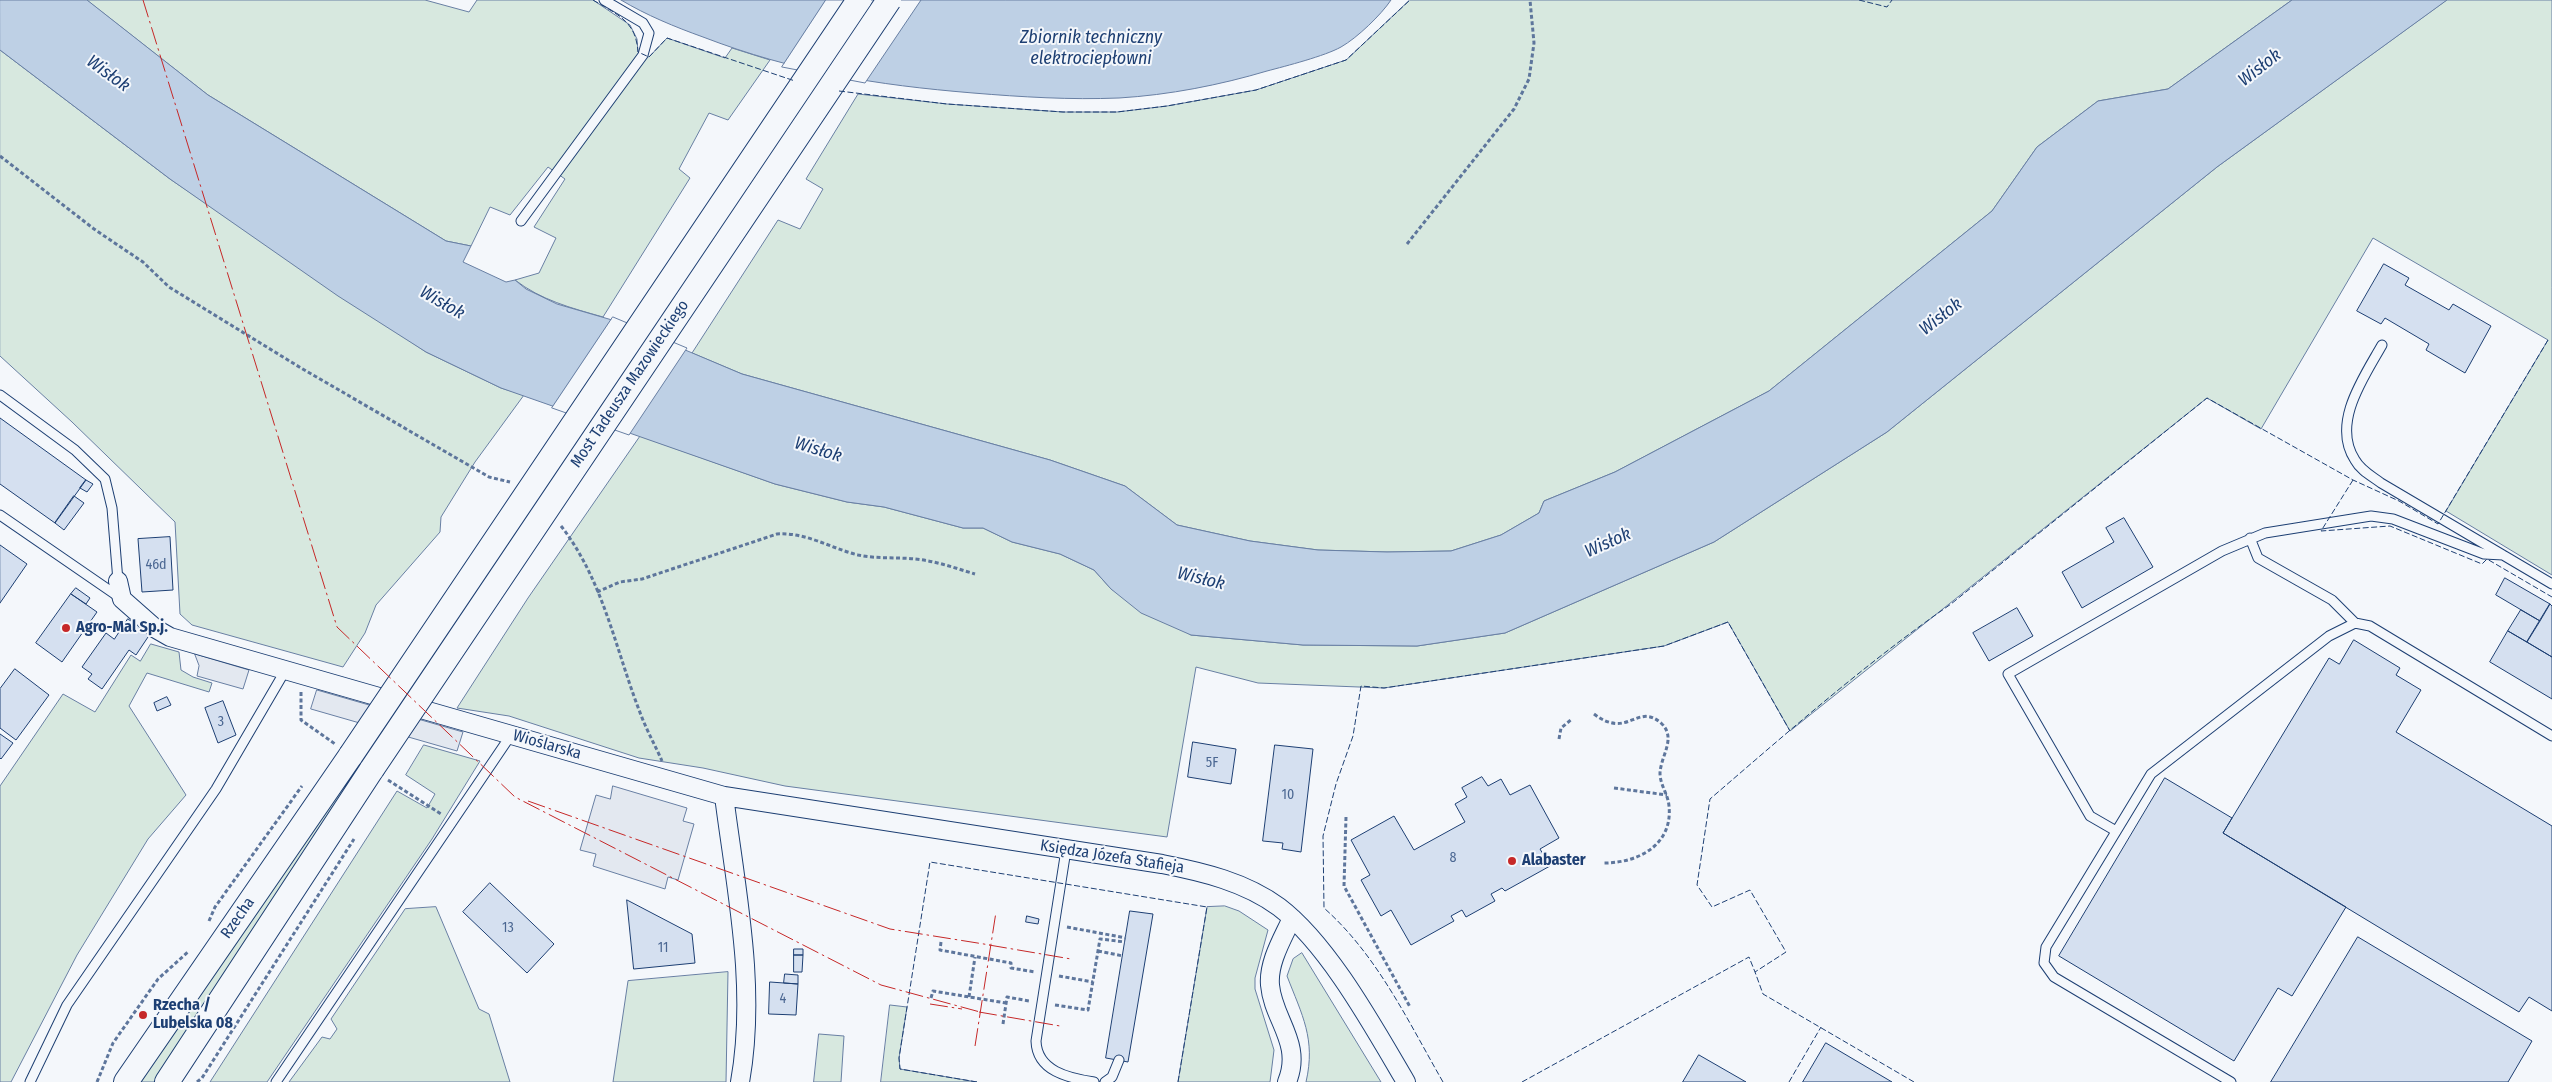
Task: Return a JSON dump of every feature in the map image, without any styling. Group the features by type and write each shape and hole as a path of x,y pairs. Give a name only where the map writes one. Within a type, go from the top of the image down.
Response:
{"main road":[{"name":"Most Tadeusza Mazowieckiego","path":"340,753 859,0"},
{"name":"Most Tadeusza Mazowieckiego","path":"377,779 889,0"},
{"name":"Rzecha","path":"126,1082 340,753"},
{"name":"Rzecha","path":"167,1082 377,779"}],"street":[{"path":"118,581 122,599"},
{"name":"Wioślarska","path":"122,599 156,629 170,637 724,796"},
{"path":"724,796 736,879 745,977 746,1026 740,1082"},
{"name":"Księdza Józefa Stafieja","path":"724,796 1196,871 1228,881 1255,893 1292,918 1324,953 1375,1029 1406,1082"},
{"path":"1287,1082 1292,1056 1290,1037 1273,1001 1270,983 1272,968 1292,918"}],"lane":[{"path":"521,221 643,55 649,33 643,23 604,0"},
{"path":"2382,345 2359,386 2348,418 2349,447 2354,460 2363,470 2382,483 2552,584"},
{"path":"0,395 75,450 105,480 112,508 118,581"},
{"path":"0,515 122,599"},
{"path":"2116,831 2090,816 2008,674 2222,551 2265,532 2371,516 2393,519 2484,554 2503,554"},
{"path":"2250,538 2258,558 2332,600 2355,624"},
{"path":"2231,1082 2054,977 2044,963 2046,947 2151,774 2329,636 2355,624 2370,626 2552,736"},
{"path":"30,1082 67,1005 216,789 293,673"},
{"path":"276,1082 511,735"},
{"path":"1066,850 1036,1041 1039,1057 1055,1072 1094,1082"},
{"path":"1105,1082 1112,1077 1119,1060"}],"path":[{"path":"1407,244 1514,109 1529,79 1534,43 1530,0"},
{"path":"0,156 94,229 143,262 169,287 301,368 489,477 514,483"},
{"path":"555,519 570,538 597,592 641,715 671,782"},
{"path":"597,592 620,582 642,579 777,534 790,533 802,534 822,544 860,555 929,561 975,574"},
{"path":"293,673 302,720 335,744 340,753"},
{"path":"1594,714 1615,725 1621,725 1644,716 1652,718 1663,725 1669,739 1660,776 1670,810 1668,824 1657,844 1637,858 1623,862 1604,863"},
{"path":"1559,740 1563,725 1572,719"},
{"path":"377,779 388,780 452,822"},
{"path":"208,923 215,907 303,785"},
{"path":"1614,788 1667,796"},
{"path":"1346,817 1344,886 1410,1007"},
{"path":"197,1082 202,1078 333,875 358,832"},
{"path":"1003,1024 1006,997 1088,1010 1100,939 1126,940 1054,925"},
{"path":"941,942 940,950 1011,963 1011,968 1093,982"},
{"path":"97,1082 113,1044 130,1019 158,979 193,944"},
{"path":"1098,951 1123,956"},
{"path":"969,997 975,956"},
{"path":"931,998 932,991 1006,1003"}],"shaded area":[{"path":"87,0 425,0 469,12 477,0 593,0 630,25 637,39 638,52 649,57 667,38 725,58 732,48 770,60 728,120 709,113 679,169 690,178 603,317 568,307 546,298 515,280 539,273 556,238 534,227 565,179 548,167 510,215 490,207 471,246 446,241 208,95"},
{"path":"1410,0 2292,0 2168,89 2098,101 2037,147 1992,211 1769,391 1615,472 1544,501 1539,513 1501,535 1451,551 1318,550 1250,541 1177,525 1125,486 1050,460 742,374 692,353 778,220 800,229 823,189 806,179 858,94 947,104 1063,112 1117,112 1167,106 1256,90 1346,60"},
{"path":"2447,0 2552,0 2552,575 2446,511 2548,340 2373,238 2261,429 2207,398 1790,731 1728,622 1664,646 1384,688 1258,683 1196,667 1167,837 785,786 703,768 639,758 509,716 457,708 528,598 640,436 775,484 847,502 884,507 963,528 983,528 1012,542 1060,554 1094,570 1111,589 1191,635 1303,645 1417,646 1505,633 1714,542 1887,432 2217,167"},
{"path":"0,50 170,179 426,352 501,388 524,395 475,462 441,517 440,532 376,605 365,633 343,667 192,625 180,614 175,522 72,422 0,356"},
{"path":"151,644 179,652 181,670 193,677 212,683 209,692 147,673 129,706 186,795 148,839 77,955 11,1082 0,1082 0,786 63,694 95,712 131,655 140,661"},
{"path":"195,654 249,670 243,689 197,676 199,666"},
{"path":"317,690 463,732 457,751 311,709"},
{"path":"424,745 480,761 432,839 267,1082 210,1082 397,791 427,808 435,794 406,775"},
{"path":"365,752 368,754 154,1082 137,1082"},
{"path":"613,786 687,808 683,821 694,824 678,880 668,877 665,889 593,866 596,854 580,850 596,795 610,799"},
{"path":"1225,906 1239,911 1268,930 1255,978 1255,989 1274,1050 1270,1082 1178,1082 1207,907"},
{"path":"436,907 479,1009 489,1014 510,1082 289,1082 322,1037 330,1039 337,1029 331,1019 405,909"},
{"path":"1302,953 1381,1082 1306,1082 1309,1053 1306,1028 1287,976 1293,959"},
{"path":"728,972 726,1082 613,1082 628,981"},
{"path":"890,1005 907,1007 899,1058 900,1069 977,1082 881,1082"},
{"path":"819,1034 844,1036 841,1082 814,1082"}],"water":[{"name":"Wisłok","path":"0,0 87,0 208,95 446,241 471,246 463,262 506,282 515,280 526,289 557,304 619,322 742,374 1050,460 1125,486 1177,525 1250,541 1318,550 1387,552 1451,551 1501,535 1539,513 1544,501 1615,472 1769,391 1992,211 2037,147 2098,101 2168,89 2292,0 2447,0 2217,167 1887,432 1714,542 1505,633 1417,646 1303,645 1191,635 1141,613 1111,589 1094,570 1060,554 1012,542 983,528 963,528 884,507 847,502 775,484 501,388 426,352 338,296 170,179 0,50"},
{"name":"Zbiornik techniczny elektrociepłowni","path":"621,0 1391,0 1375,19 1354,38 1341,47 1316,57 1194,89 1138,97 1082,99 937,90 869,81 803,68 737,49 692,33 640,11"}],"pier":[{"path":"826,0 921,0 865,83 782,67"},
{"path":"613,317 687,348 629,435 552,408"}],"building":[{"path":"2384,264 2409,278 2405,285 2449,310 2453,304 2491,326 2465,373 2426,350 2429,344 2385,318 2381,324 2357,311"},
{"path":"0,418 86,480 55,523 0,484"},
{"path":"86,480 93,484 87,492 80,488"},
{"path":"74,496 84,503 64,530 55,523"},
{"path":"2124,518 2153,567 2082,608 2062,572 2114,542 2106,528"},
{"path":"170,537 173,590 142,592 138,539"},
{"path":"0,545 27,564 0,603"},
{"path":"2505,578 2550,604 2540,621 2496,595"},
{"path":"76,588 90,598 86,604 71,594"},
{"name":"Agro-Mal Sp.j.","path":"71,594 97,612 62,662 36,643"},
{"path":"2550,604 2552,606 2552,657 2527,642"},
{"path":"2017,608 2033,636 1989,661 1973,633"},
{"path":"2521,610 2540,621 2527,642 2508,631"},
{"path":"128,619 150,634 136,655 129,650 102,689 88,679 92,674 82,667 106,633 114,639"},
{"path":"2508,631 2552,657 2552,699 2490,662"},
{"path":"2354,640 2400,668 2396,675 2421,690 2396,732 2552,826 2552,1011 2529,997 2519,1012 2223,833 2329,658 2339,664"},
{"path":"15,669 49,695 16,740 0,728 0,689"},
{"path":"167,697 171,705 157,711 154,703"},
{"path":"223,701 236,735 218,743 205,708"},
{"path":"0,734 13,743 1,759 0,758"},
{"path":"1193,742 1236,749 1231,784 1188,777"},
{"path":"1275,745 1313,749 1301,852 1282,849 1283,843 1263,841"},
{"name":"Alabaster","path":"1482,777 1488,786 1501,779 1510,795 1530,785 1559,838 1540,849 1550,866 1505,891 1502,888 1491,894 1495,901 1466,917 1462,910 1451,916 1454,921 1411,945 1391,910 1381,916 1361,880 1370,875 1351,840 1394,816 1414,850 1465,822 1455,804 1467,797 1462,788"},
{"path":"2165,778 2232,818 2223,833 2346,907 2292,996 2278,988 2234,1061 2059,956"},
{"path":"490,883 554,944 527,973 463,912"},
{"path":"627,900 692,934 695,963 634,969"},
{"path":"1130,911 1153,914 1128,1062 1106,1058"},
{"path":"1027,916 1039,919 1038,924 1026,922"},
{"path":"2358,937 2532,1041 2508,1082 2271,1082"},
{"path":"794,949 803,949 803,955 794,955"},
{"path":"794,955 803,955 802,972 794,972"},
{"path":"785,974 798,975 798,984 784,983"},
{"path":"770,982 798,984 796,1015 769,1014"},
{"path":"1826,1043 1892,1082 1803,1082"},
{"path":"1699,1055 1746,1082 1683,1082"}],"fence":[{"path":"593,0 624,20 634,33 638,52 649,57 667,38 795,81"},
{"path":"839,91 947,104 1063,112 1117,112 1167,106 1256,90 1346,60 1410,0"},
{"path":"1859,0 1887,7 1892,0"},
{"path":"1914,1082 1763,994 1755,972 1786,952 1750,890 1712,907 1697,885 1710,799 1858,674 1951,604 2207,398 2353,480 2399,501 2438,524 2548,340"},
{"path":"2353,480 2321,531 2390,526 2482,564 2487,559 2552,597"},
{"path":"1443,1082 1376,968 1343,926 1324,908 1323,836 1336,784 1353,736 1361,686 1384,688 1664,646 1728,622 1790,731"},
{"path":"977,1082 900,1069 899,1058 930,862 1207,907 1178,1082"},
{"path":"1522,1082 1749,957 1755,972"},
{"path":"1789,1082 1821,1027"}],"power":[{"path":"143,0 337,627 515,797 881,985 980,1012"},
{"path":"528,801 890,929 990,945"},
{"path":"975,1046 996,912"},
{"path":"989,945 1071,959"},
{"path":"930,1004 962,1009"},
{"path":"979,1012 1060,1026"}],"place":[{"name":"Agro-Mal Sp.j.","path":"66,628"},
{"name":"Alabaster","path":"1512,861"},
{"name":"Rzecha / Lubelska 08","path":"143,1015"}]}
